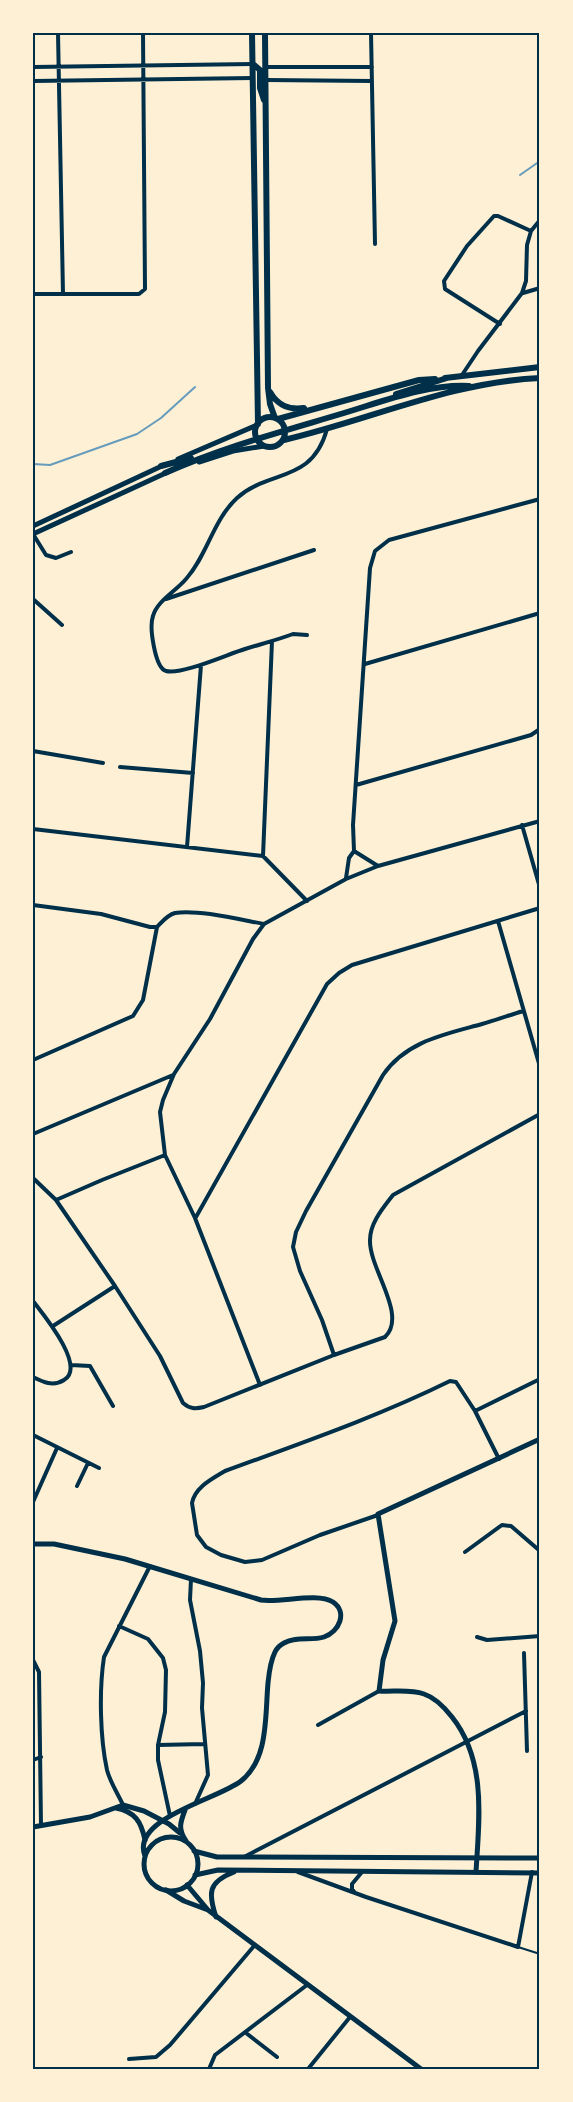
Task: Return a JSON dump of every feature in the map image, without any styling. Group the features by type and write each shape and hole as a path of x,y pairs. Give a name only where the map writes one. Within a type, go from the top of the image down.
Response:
{"main road":[{"path":"252,33 256,438 263,445"},
{"path":"265,33 268,388 270,404 286,432 284,439"},
{"path":"253,64 260,70 260,88 266,103"},
{"path":"33,526 162,466 256,426 266,418 278,419 419,380 540,367"},
{"path":"162,466 447,378"},
{"path":"33,534 165,473 224,449 425,390 540,378"},
{"path":"165,473 232,451 263,445 275,447 284,439 327,429 469,386"},
{"path":"268,388 278,403 288,408 296,409 349,400"},
{"path":"476,1872 480,1806 478,1782 467,1742 446,1709 433,1698 423,1694 379,1691 383,1660 395,1621 378,1514 540,1438"},
{"path":"33,1544 88,1551 150,1566 269,1601 326,1599 337,1605 340,1611 341,1619 338,1627 331,1634 289,1641 279,1647 270,1668 262,1749 249,1774 230,1790 162,1820 152,1828 145,1839 142,1850 145,1856"},
{"path":"33,1828 79,1820 123,1805 133,1806 162,1820 180,1833 194,1851 198,1865 195,1875 187,1885 180,1889 166,1890 160,1889 149,1881 144,1869 145,1856 152,1844 160,1839 174,1837 187,1843"},
{"path":"116,1808 132,1814 139,1820 145,1839"},
{"path":"180,1833 180,1823 185,1810"},
{"path":"194,1851 217,1857 540,1858"},
{"path":"195,1875 218,1870 540,1872"},
{"path":"216,1917 211,1900 214,1885 219,1878 238,1870"},
{"path":"187,1885 216,1917 421,2069"},
{"path":"166,1890 186,1902 208,1910"}],"street":[{"path":"58,33 63,294"},
{"path":"33,294 139,294 145,289 143,33"},
{"path":"371,33 375,244"},
{"path":"33,67 253,64"},
{"path":"266,66 372,67"},
{"path":"33,81 253,78"},
{"path":"266,80 372,81"},
{"path":"500,324 445,289 444,281 467,246 494,216 531,231"},
{"path":"462,376 522,293 526,280 527,245 531,231 540,220"},
{"path":"522,293 540,288"},
{"path":"307,635 293,634 201,665 169,672 163,670 159,665 152,631 153,616 190,574 230,504 249,490 291,473 302,466 322,446 327,429"},
{"path":"346,879 349,858 354,851 353,825 370,568 373,557 379,547 389,540 540,500"},
{"path":"33,534 46,555 56,558 71,552"},
{"path":"166,600 314,550"},
{"path":"33,599 62,625"},
{"path":"364,664 540,613"},
{"path":"263,856 272,641"},
{"path":"187,847 201,665"},
{"path":"356,785 531,735 540,729"},
{"path":"33,751 103,763"},
{"path":"120,767 193,772"},
{"path":"260,1385 195,1218 165,1155 160,1112 174,1074 210,1019 253,939 264,924 346,879 378,866 540,821"},
{"path":"522,825 540,888"},
{"path":"33,829 263,856 307,901"},
{"path":"354,851 378,866"},
{"path":"33,905 101,915 157,927"},
{"path":"195,1218 327,984 339,973 352,965 540,908"},
{"path":"33,1060 133,1016 142,1000 157,927 168,916 176,913 204,914 264,924"},
{"path":"498,921 540,1067"},
{"path":"334,1355 322,1320 300,1271 293,1247 296,1232 306,1211 390,1064 411,1048 430,1040 523,1011"},
{"path":"33,1134 174,1074"},
{"path":"33,1178 56,1200 115,1286 160,1356 183,1403 188,1408 204,1407 385,1337 391,1331 393,1324 392,1312 374,1261 370,1241 372,1227 382,1209 393,1195 540,1114"},
{"path":"56,1200 165,1155"},
{"path":"53,1326 115,1286"},
{"path":"33,1301 53,1326 71,1365 69,1375 58,1383 48,1384 33,1377"},
{"path":"71,1365 90,1366 114,1406"},
{"path":"475,1411 540,1379"},
{"path":"378,1514 320,1535 262,1560 245,1562 236,1561 212,1551 201,1541 195,1526 192,1503 193,1498 207,1482 225,1471 364,1420 450,1381 456,1382 475,1411 499,1459"},
{"path":"33,1435 99,1468"},
{"path":"33,1502 57,1448"},
{"path":"77,1486 88,1462"},
{"path":"465,1552 497,1527 507,1525 540,1551"},
{"path":"123,1805 108,1772 101,1712 104,1657 150,1566"},
{"path":"191,1578 190,1600 200,1651 203,1683 204,1744 208,1775 195,1805"},
{"path":"119,1626 148,1639 163,1658 166,1670 165,1712 158,1745 158,1760 170,1816"},
{"path":"477,1637 487,1640 540,1636"},
{"path":"524,1653 527,1752"},
{"path":"33,1660 39,1672 41,1826"},
{"path":"318,1725 379,1691"},
{"path":"243,1857 526,1711"},
{"path":"158,1745 204,1744"},
{"path":"33,1760 41,1757"},
{"path":"294,1871 518,1947 532,1872"},
{"path":"355,1893 352,1884 362,1871"},
{"path":"129,2059 156,2057 170,2045 254,1946"},
{"path":"209,2069 215,2055 307,1985"},
{"path":"308,2069 350,2017"},
{"path":"246,2033 277,2056"}],"lane":[{"path":"518,1947 540,1954"}],"waterway":[{"path":"520,175 540,161"},
{"path":"33,464 50,465 137,434 161,418 195,387"}]}
